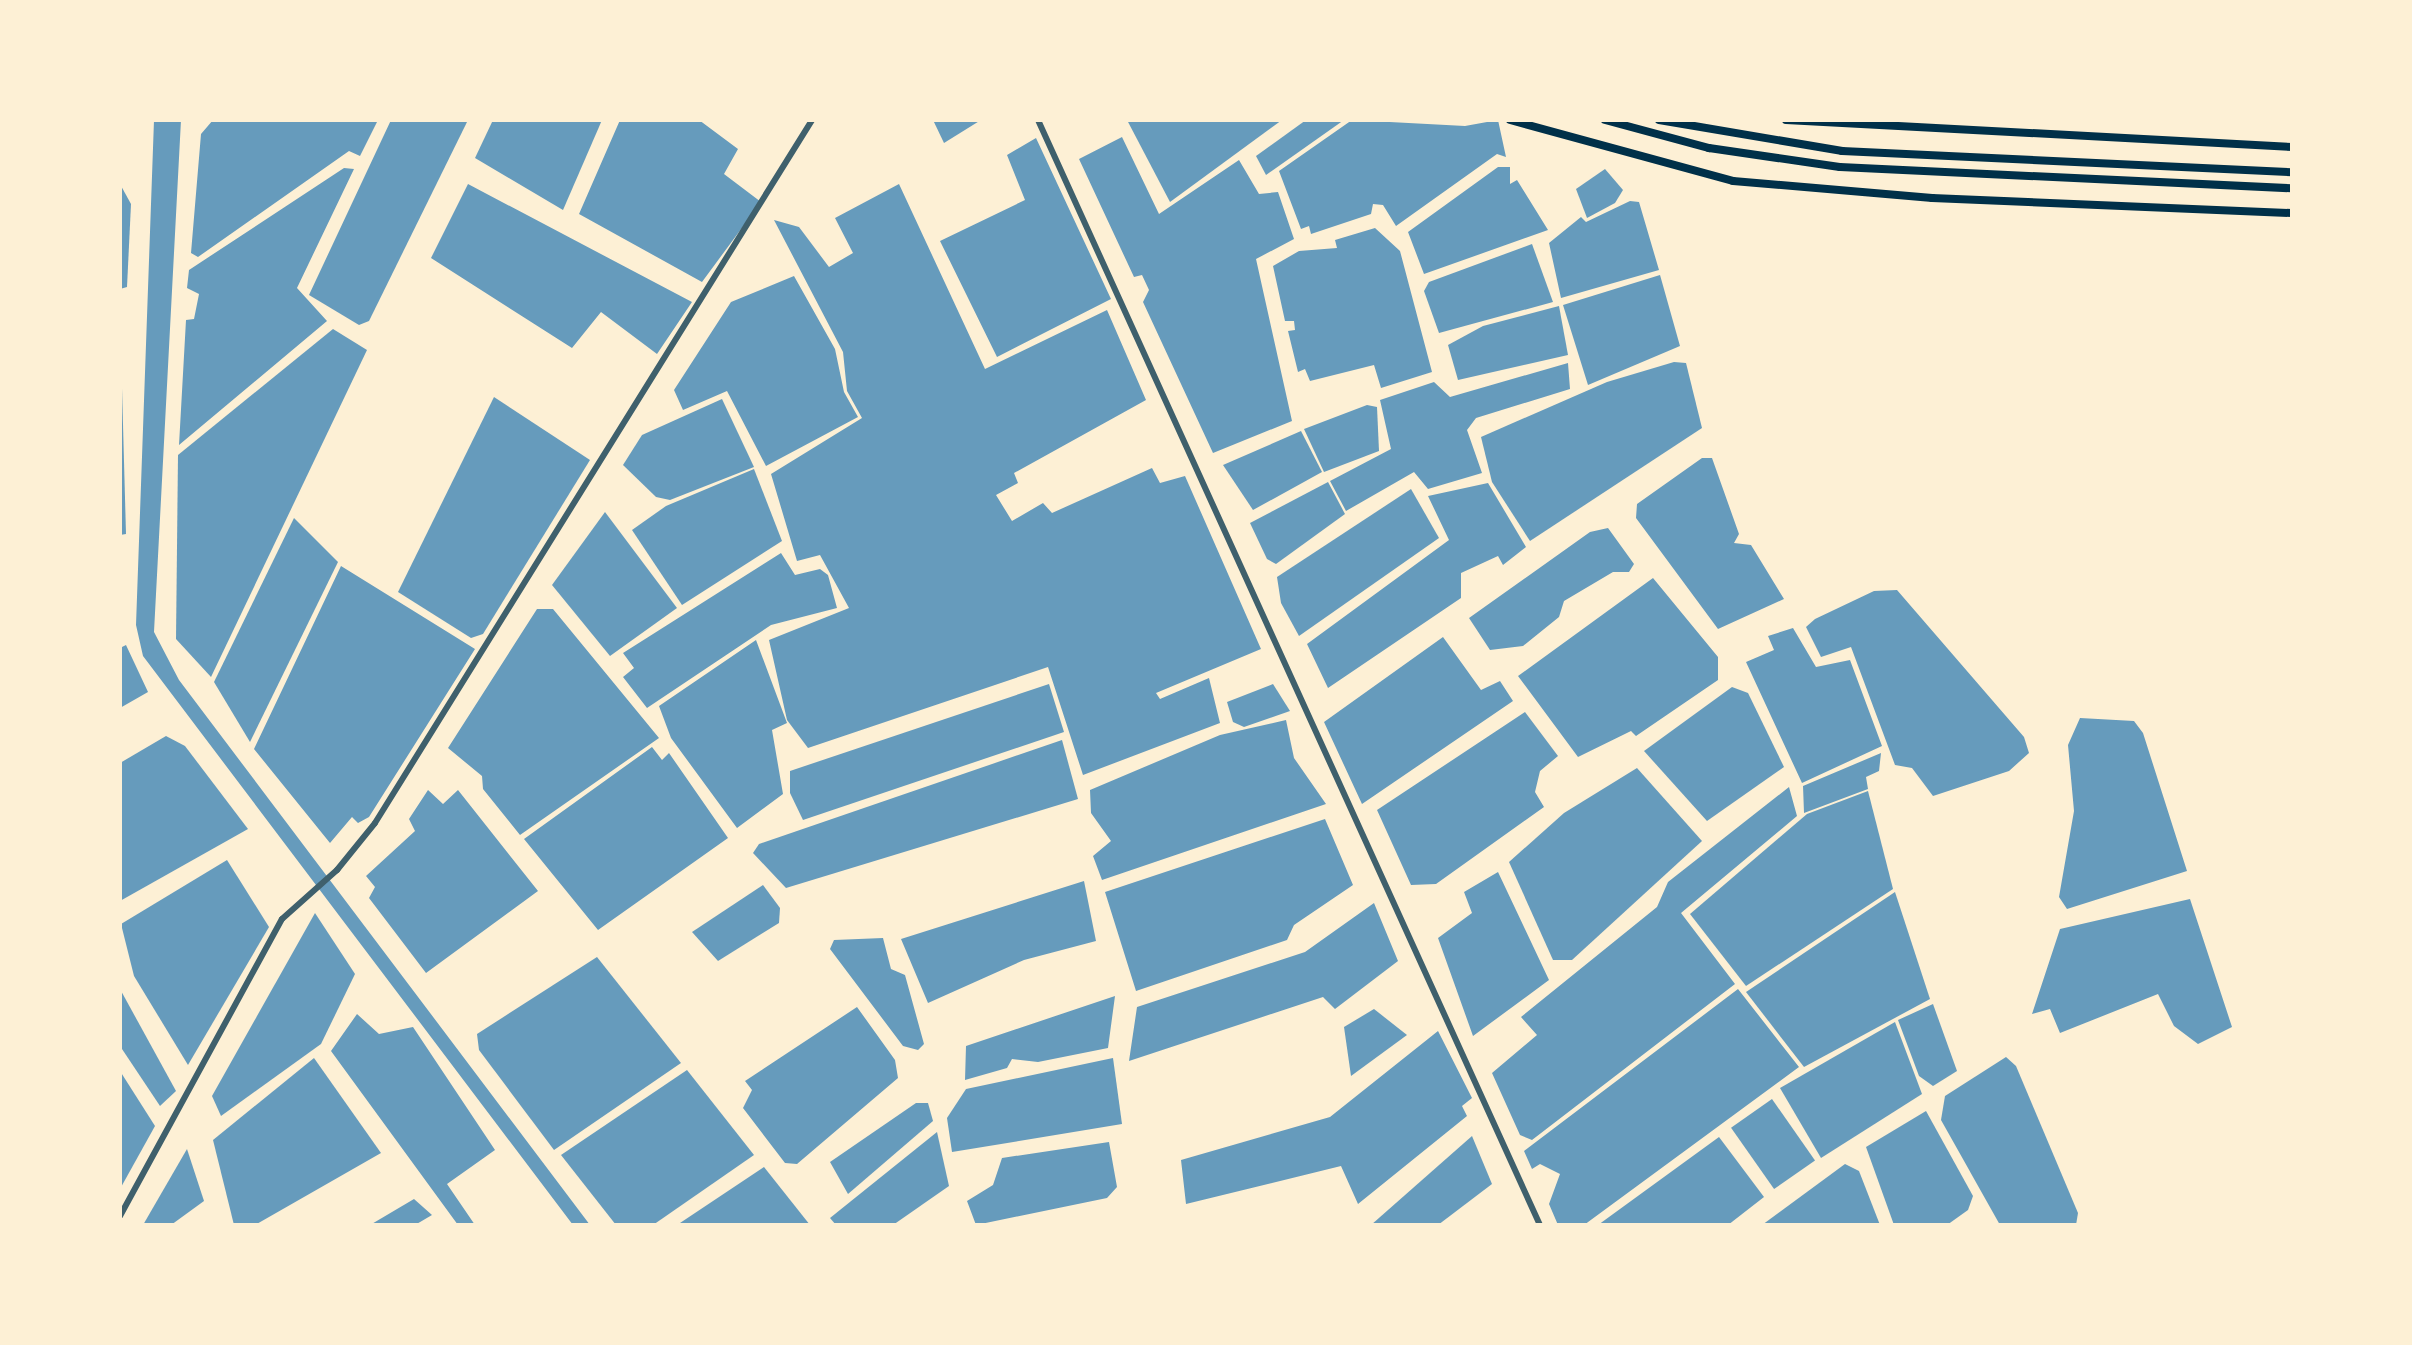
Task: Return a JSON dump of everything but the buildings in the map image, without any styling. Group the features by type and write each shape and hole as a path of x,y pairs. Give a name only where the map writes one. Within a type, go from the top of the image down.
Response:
{"main road":[{"path":"1510,120 1733,181 1932,198 2292,213"},
{"path":"1605,120 1709,148 1840,167 2292,188"},
{"path":"1659,120 1842,151 2292,172"},
{"path":"1786,120 2292,147"}],"street":[{"path":"120,1216 282,919 337,870 375,823 812,120"},
{"path":"1038,120 1540,1225"}],"water":[{"path":"154,120 181,120 154,632 179,680 590,1225 573,1225 143,656 136,625"},
{"path":"213,120 378,120 360,156 349,151 198,257 191,253 201,134"},
{"path":"391,120 468,120 369,321 359,325 309,295"},
{"path":"493,120 602,120 563,210 475,158"},
{"path":"620,120 699,120 738,149 724,174 761,202 702,282 579,214"},
{"path":"933,120 981,120 944,143"},
{"path":"1127,120 1282,120 1170,202"},
{"path":"1306,120 1344,120 1266,175 1256,156"},
{"path":"1352,120 1465,126 1498,120 1506,157 1497,154 1396,226 1383,205 1373,204 1371,214 1311,234 1309,226 1301,229 1279,171"},
{"path":"1122,137 1159,214 1239,160 1259,194 1278,192 1294,239 1256,259 1292,421 1213,453 1143,302 1149,290 1142,275 1134,277 1079,159"},
{"path":"1036,138 1111,299 997,357 940,241 1025,200 1007,155"},
{"path":"1498,167 1510,167 1510,184 1517,180 1548,230 1424,274 1408,232"},
{"path":"344,168 354,169 297,288 327,321 179,445 186,320 194,319 199,294 187,288 189,270"},
{"path":"1605,169 1623,190 1615,203 1587,218 1576,189"},
{"path":"120,184 131,204 127,287 120,289"},
{"path":"468,184 692,302 657,354 601,312 572,348 431,258"},
{"path":"899,184 985,369 1107,310 1146,400 1014,473 1018,483 996,495 1012,521 1043,503 1052,513 1152,468 1160,483 1185,476 1261,649 1156,693 1160,699 1209,678 1220,723 1083,775 1048,667 808,748 787,720 769,640 849,608 820,555 797,561 771,474 862,418 847,391 843,352 774,220 799,227 829,267 853,253 835,218"},
{"path":"1630,201 1639,202 1659,270 1561,298 1549,243 1581,217 1586,222"},
{"path":"1375,228 1400,251 1432,372 1381,388 1374,365 1310,381 1305,369 1298,372 1288,331 1295,330 1294,321 1285,321 1273,266 1299,251 1337,248 1335,240"},
{"path":"1532,244 1553,302 1439,333 1424,291 1429,282"},
{"path":"1660,275 1680,346 1588,385 1563,305"},
{"path":"794,276 835,349 844,392 858,417 766,466 727,391 683,410 674,390 731,302"},
{"path":"1559,306 1568,355 1458,380 1448,345 1483,326"},
{"path":"120,315 126,534 120,535"},
{"path":"333,329 367,350 211,677 176,639 178,455"},
{"path":"1674,362 1686,363 1702,428 1530,541 1492,482 1481,437 1607,382"},
{"path":"1568,363 1570,389 1476,418 1467,430 1482,473 1428,489 1414,472 1346,511 1330,481 1391,449 1380,400 1434,382 1450,397"},
{"path":"494,397 590,460 483,634 471,638 398,592"},
{"path":"722,399 754,467 670,500 656,497 623,465 642,435"},
{"path":"1367,405 1377,407 1379,451 1324,472 1304,429"},
{"path":"1301,431 1322,472 1253,510 1223,465"},
{"path":"1702,458 1712,458 1739,534 1734,543 1751,545 1784,599 1718,629 1636,518 1637,504"},
{"path":"754,469 782,541 682,605 632,530 666,506"},
{"path":"1328,482 1345,514 1276,564 1267,559 1250,523"},
{"path":"1488,483 1526,547 1503,565 1498,556 1461,573 1461,598 1328,688 1307,644 1449,540 1428,496"},
{"path":"1411,489 1439,538 1299,636 1281,603 1277,577"},
{"path":"605,512 677,608 610,656 552,585"},
{"path":"294,518 338,562 250,742 214,682"},
{"path":"1608,528 1634,564 1629,572 1613,572 1564,601 1559,617 1523,646 1490,650 1469,618 1590,532"},
{"path":"781,553 795,575 820,569 828,575 837,608 771,625 647,708 623,677 634,668 623,653"},
{"path":"341,566 475,649 369,817 358,823 352,817 330,843 254,749"},
{"path":"1653,578 1718,657 1718,680 1636,736 1631,731 1578,757 1518,676"},
{"path":"1897,590 2024,737 2029,753 2009,771 1933,796 1912,768 1895,765 1851,647 1821,657 1806,627 1815,619 1874,591"},
{"path":"537,609 553,609 659,738 520,835 483,789 482,776 448,748"},
{"path":"1793,628 1816,667 1850,660 1882,746 1802,783 1746,662 1774,650 1768,636"},
{"path":"1443,637 1481,690 1500,681 1513,701 1362,804 1324,722"},
{"path":"756,640 787,723 772,730 783,794 737,828 671,738 659,706"},
{"path":"126,645 148,692 120,708 120,648"},
{"path":"1049,684 1064,732 803,820 790,793 790,771"},
{"path":"1273,684 1290,711 1244,727 1233,722 1227,702"},
{"path":"1732,687 1748,693 1784,767 1707,821 1644,751"},
{"path":"1525,712 1558,756 1540,771 1535,792 1544,807 1436,884 1411,885 1377,810"},
{"path":"2080,718 2134,721 2143,733 2187,871 2067,909 2059,897 2074,811 2068,745"},
{"path":"1286,720 1294,758 1326,804 1102,880 1093,856 1111,841 1091,813 1090,790 1220,735"},
{"path":"166,736 185,746 248,829 120,901 120,763"},
{"path":"1062,740 1078,799 786,888 753,853 759,844"},
{"path":"652,747 662,760 669,753 728,838 598,930 524,839"},
{"path":"1881,753 1879,771 1866,777 1868,789 1804,813 1803,786"},
{"path":"1637,768 1702,841 1572,960 1553,960 1509,862 1564,813"},
{"path":"1789,787 1797,816 1681,913 1735,984 1532,1140 1520,1135 1492,1073 1537,1035 1521,1017 1657,907 1668,882"},
{"path":"428,790 443,804 458,790 538,891 426,973 369,898 375,887 366,876 415,831 409,819"},
{"path":"1868,791 1893,889 1746,986 1690,914 1807,814"},
{"path":"1325,819 1353,885 1294,925 1287,940 1136,991 1105,892"},
{"path":"227,860 269,927 188,1065 134,976 121,924"},
{"path":"1498,872 1549,980 1473,1036 1438,938 1472,913 1464,892"},
{"path":"1084,881 1096,941 1024,960 928,1003 901,939"},
{"path":"763,885 780,908 779,923 718,961 692,932"},
{"path":"1895,892 1930,999 1804,1067 1746,992"},
{"path":"2190,899 2232,1027 2198,1044 2174,1026 2158,994 2060,1033 2050,1009 2032,1014 2060,929"},
{"path":"1374,903 1398,961 1335,1009 1323,997 1129,1061 1137,1007 1305,952"},
{"path":"315,913 355,974 321,1044 221,1116 212,1096"},
{"path":"883,938 891,969 905,975 924,1044 918,1050 903,1046 830,949 834,940"},
{"path":"597,957 681,1063 554,1150 479,1050 477,1034"},
{"path":"120,989 176,1091 160,1106 120,1046"},
{"path":"1738,989 1799,1067 1584,1225 1558,1225 1549,1204 1560,1174 1540,1164 1532,1169 1524,1151"},
{"path":"1115,996 1108,1048 1038,1062 1012,1059 1007,1068 965,1080 966,1046"},
{"path":"1933,1004 1957,1071 1933,1086 1919,1076 1898,1020"},
{"path":"857,1007 895,1060 898,1078 797,1164 785,1163 743,1108 752,1090 745,1081"},
{"path":"1374,1009 1407,1035 1351,1076 1344,1027"},
{"path":"357,1014 379,1034 413,1027 495,1150 447,1184 475,1225 458,1225 331,1051"},
{"path":"1895,1022 1922,1094 1821,1158 1780,1088"},
{"path":"1438,1031 1472,1098 1462,1106 1467,1116 1358,1204 1341,1166 1186,1204 1181,1160 1330,1117"},
{"path":"2006,1057 2016,1066 2078,1213 2076,1225 2000,1225 1941,1120 1945,1096"},
{"path":"314,1058 381,1153 255,1225 234,1225 213,1140"},
{"path":"1113,1058 1122,1124 952,1152 947,1118 966,1089"},
{"path":"687,1070 754,1155 653,1225 616,1225 561,1155"},
{"path":"120,1071 155,1126 120,1189"},
{"path":"1772,1099 1815,1160 1774,1189 1731,1128"},
{"path":"916,1103 928,1103 933,1121 848,1194 830,1162"},
{"path":"1926,1111 1973,1196 1968,1210 1947,1225 1894,1225 1866,1147"},
{"path":"937,1132 949,1186 893,1225 836,1225 830,1218"},
{"path":"1472,1136 1492,1184 1438,1225 1371,1225"},
{"path":"1719,1137 1764,1197 1728,1225 1598,1225"},
{"path":"1109,1142 1117,1187 1107,1198 976,1225 967,1201 993,1185 1002,1158"},
{"path":"187,1149 204,1201 171,1225 143,1225"},
{"path":"1845,1164 1859,1171 1880,1225 1762,1225"},
{"path":"764,1167 810,1225 677,1225"},
{"path":"414,1199 432,1215 415,1225 370,1225"}]}
